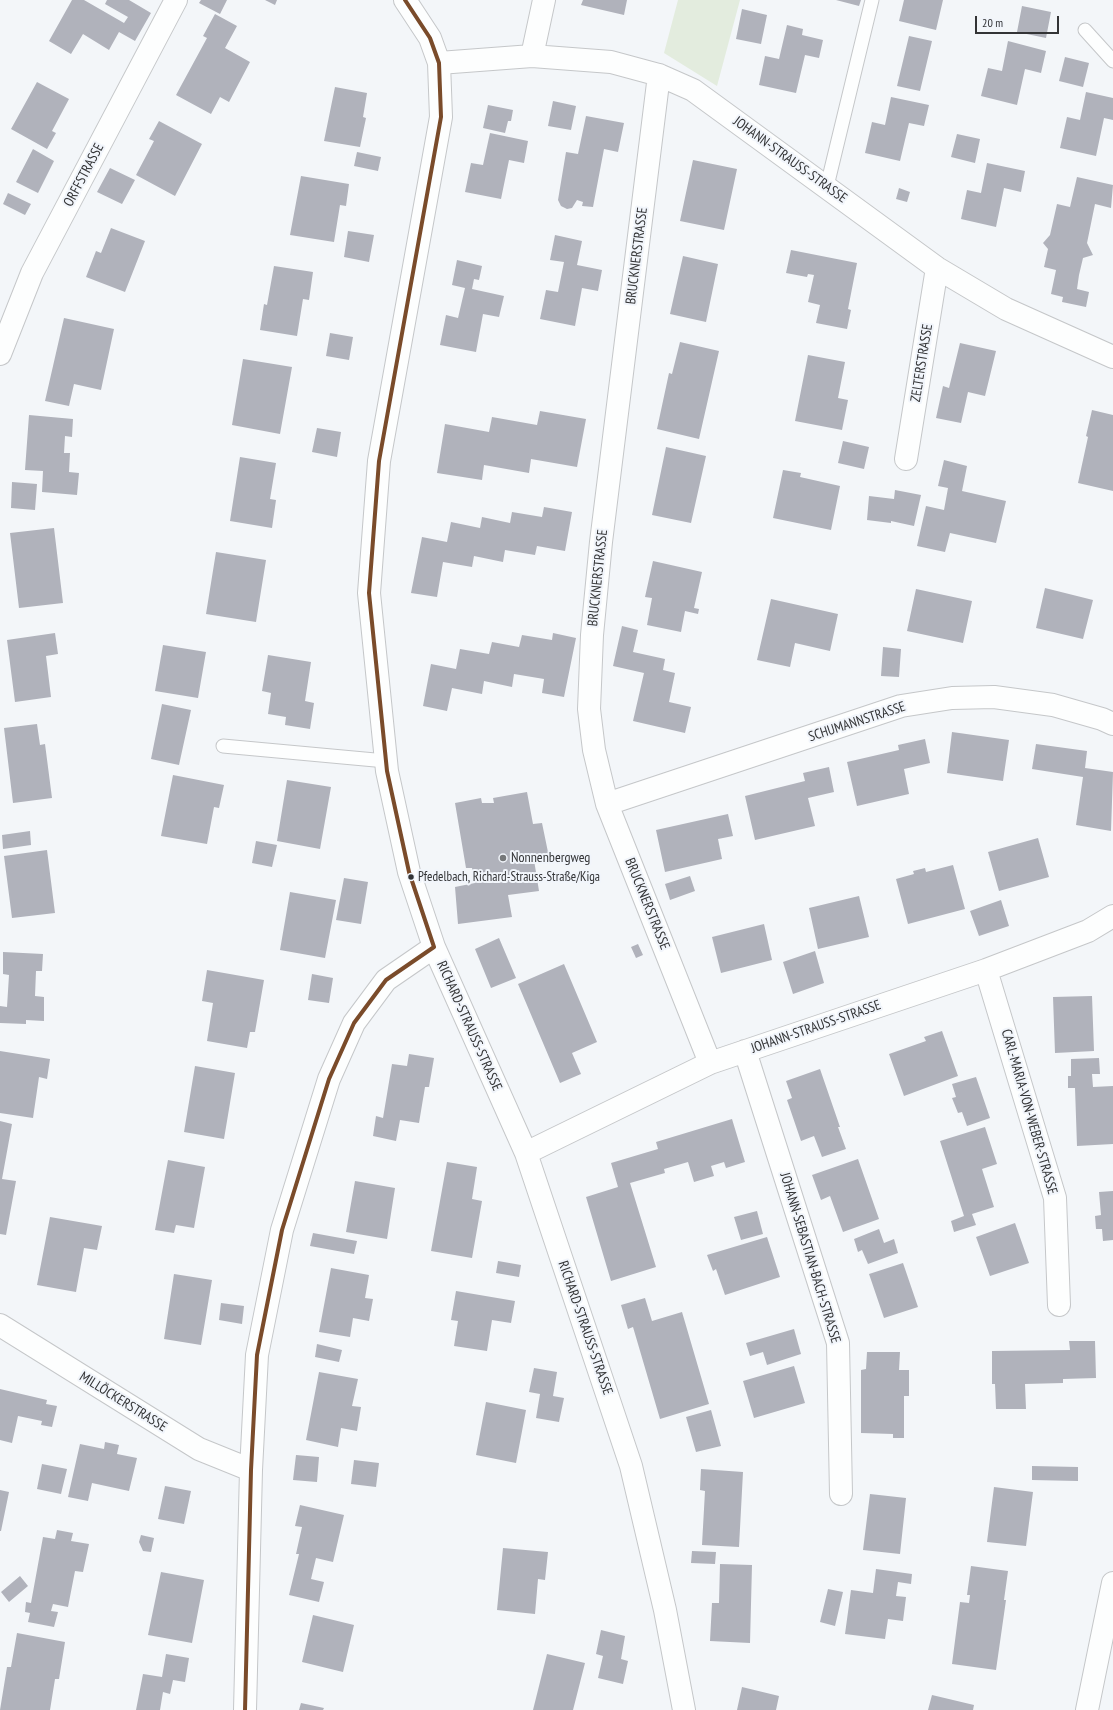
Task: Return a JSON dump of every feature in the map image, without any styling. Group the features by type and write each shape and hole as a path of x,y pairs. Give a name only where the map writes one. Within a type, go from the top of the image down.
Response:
{"street":[{"name":"ORFFSTRASSE","path":"0,354 32,273 176,0"},
{"name":"RICHARD-STRAUSS-STRASSE","path":"405,0 430,38 439,63 440,117 379,461 369,592 386,761 409,872 434,947 526,1153 631,1466 665,1610 684,1710"},
{"path":"532,56 544,0"},
{"name":"JOHANN-STRAUSS-STRASSE","path":"439,63 532,56 610,62 659,75 693,90 827,186 937,268 1006,309 1113,357"},
{"name":"BRUCKNERSTRASSE","path":"659,75 602,534 592,635 589,709 594,750 607,804 710,1063"},
{"name":"ZELTERSTRASSE","path":"906,459 937,268"},
{"name":"SCHUMANNSTRASSE","path":"607,804 901,706 952,698 994,697 1053,705 1113,724"},
{"name":"JOHANN-STRAUSS-STRASSE","path":"526,1153 710,1063 986,970 1088,931 1113,916"},
{"path":"245,1710 251,1470 257,1356 282,1230 329,1079 354,1023 386,980 434,947"},
{"name":"CARL-MARIA-VON-WEBER-STRASSE","path":"986,970 1055,1198 1059,1305"},
{"name":"JOHANN-SEBASTIAN-BACH-STRASSE","path":"745,1051 838,1343 841,1494"},
{"name":"MILLÖCKERSTRASSE","path":"0,1325 199,1449 251,1470"},
{"path":"1087,1710 1113,1584"}],"lane":[{"path":"827,186 872,0"},
{"path":"1085,30 1113,61"},
{"path":"224,746 386,761"}],"shaded area":[{"path":"678,0 740,0 717,86 664,53"}],"building":[{"path":"72,0 84,0 124,23 128,17 105,4 107,0 129,0 151,13 135,41 119,32 109,50 83,34 71,54 49,41"},
{"path":"201,0 227,0 220,14 199,3"},
{"path":"265,0 277,0 275,5"},
{"path":"583,0 627,0 624,15 581,5"},
{"path":"836,0 861,0 859,6"},
{"path":"904,0 943,0 936,30 899,21"},
{"path":"1022,6 1051,12 1046,38 1017,32"},
{"path":"742,9 767,15 761,44 736,39"},
{"path":"215,14 237,26 225,48 250,62 229,102 220,97 211,114 176,95 207,38 203,36"},
{"path":"787,25 803,29 802,35 823,40 819,58 805,55 796,93 759,85 765,56 779,59"},
{"path":"909,36 932,41 920,91 897,86"},
{"path":"1008,41 1046,51 1041,73 1025,69 1017,105 981,96 988,68 1002,71"},
{"path":"1065,57 1089,63 1083,87 1059,81"},
{"path":"37,82 69,99 52,131 56,133 47,149 11,129"},
{"path":"335,87 367,93 363,117 366,118 360,147 324,141"},
{"path":"1086,92 1113,98 1113,120 1104,118 1096,156 1060,148 1067,117 1080,120"},
{"path":"891,97 929,105 924,126 909,123 900,161 865,153 872,122 885,125"},
{"path":"553,101 576,106 571,130 548,126"},
{"path":"488,105 513,110 511,121 508,121 505,133 483,128"},
{"path":"586,116 624,123 618,152 604,149 593,207 582,206 583,202 577,200 572,208 567,209 561,206 558,200 566,152 578,154"},
{"path":"159,121 202,144 175,196 136,175 154,141 149,139"},
{"path":"490,133 528,141 524,163 509,160 501,199 465,192 471,163 483,165"},
{"path":"957,134 980,139 975,163 951,157"},
{"path":"33,149 54,161 38,193 16,182"},
{"path":"357,152 381,157 378,171 354,166"},
{"path":"693,160 737,169 724,230 680,221"},
{"path":"987,163 1025,171 1021,192 1004,188 996,227 961,219 967,190 981,193"},
{"path":"110,168 135,180 122,204 97,192"},
{"path":"301,176 349,184 346,206 340,205 334,242 290,235"},
{"path":"1077,177 1113,185 1111,208 1095,204 1087,243 1093,255 1083,258 1079,275 1077,289 1089,292 1086,307 1062,302 1063,297 1051,294 1056,270 1044,267 1048,249 1043,243 1050,235 1057,204 1070,207"},
{"path":"899,188 910,192 907,202 896,199"},
{"path":"8,193 31,204 25,215 3,204"},
{"path":"111,228 145,241 125,292 86,277 96,251 101,253"},
{"path":"348,231 374,235 369,262 344,257"},
{"path":"555,235 582,241 577,265 602,270 598,291 582,288 575,326 540,319 546,290 558,292 564,262 550,260"},
{"path":"791,250 857,263 848,309 851,310 847,329 816,323 820,305 808,302 814,275 808,274 807,277 786,273"},
{"path":"683,256 718,264 706,322 670,314"},
{"path":"457,260 482,266 479,280 474,279 472,289 504,296 499,317 483,314 476,352 440,345 446,315 458,318 465,288 452,285"},
{"path":"274,266 313,272 309,300 303,299 297,336 260,330 264,304 267,305"},
{"path":"64,318 114,329 101,390 74,384 69,406 45,401"},
{"path":"330,333 353,337 349,360 326,356"},
{"path":"680,342 719,351 699,439 657,429 669,373 672,374"},
{"path":"960,343 996,351 985,396 968,392 961,423 936,418 943,386 949,388"},
{"path":"808,355 845,362 838,398 848,400 842,430 795,421"},
{"path":"243,359 292,367 280,434 232,425"},
{"path":"1092,410 1113,415 1113,491 1078,483"},
{"path":"540,411 586,419 577,467 531,459 529,473 484,465 482,480 437,473 445,424 489,432 492,417 537,425"},
{"path":"29,415 73,419 72,437 65,436 64,453 70,453 69,472 79,473 77,495 42,492 43,471 25,470"},
{"path":"317,428 341,432 337,457 312,452"},
{"path":"843,441 869,447 864,469 838,463"},
{"path":"666,447 706,456 691,523 652,515"},
{"path":"240,457 276,463 270,499 276,500 272,528 230,521"},
{"path":"944,460 967,466 962,491 1006,501 996,543 950,533 945,552 917,546 926,506 944,510 948,488 938,486"},
{"path":"783,470 801,473 800,477 840,486 831,530 773,518"},
{"path":"12,482 37,484 35,510 11,508"},
{"path":"895,490 921,495 914,526 891,521 891,523 867,520 869,496 894,499"},
{"path":"544,507 572,512 565,551 537,546 535,555 505,550 503,562 474,556 472,567 443,562 437,597 411,593 422,537 447,542 451,522 480,528 482,517 510,523 512,512 542,517"},
{"path":"54,528 63,603 19,608 10,533"},
{"path":"216,552 266,560 256,622 206,614"},
{"path":"653,561 702,572 694,608 699,609 698,614 685,611 681,632 647,625 652,598 645,597"},
{"path":"1045,588 1093,600 1083,639 1036,628"},
{"path":"916,589 972,601 963,643 907,631"},
{"path":"771,599 838,614 830,651 795,643 790,667 757,660"},
{"path":"622,626 638,630 633,652 665,659 663,670 675,673 669,702 691,707 685,733 633,721 644,673 613,666"},
{"path":"55,633 58,654 46,656 51,697 15,702 7,640"},
{"path":"553,633 576,638 564,697 542,693 544,679 514,674 512,687 484,681 482,694 452,688 447,711 423,706 431,664 456,669 460,649 489,654 492,642 519,647 522,635 552,640"},
{"path":"163,645 206,652 198,698 155,691"},
{"path":"883,647 901,649 899,677 881,676"},
{"path":"268,655 311,662 305,701 314,703 310,729 285,725 286,717 268,714 271,693 262,691"},
{"path":"162,704 191,710 179,765 151,759"},
{"path":"37,724 40,745 45,744 52,798 13,803 4,728"},
{"path":"952,732 1009,740 1003,781 947,773"},
{"path":"925,739 930,763 904,769 909,794 857,806 847,762 899,750 898,745"},
{"path":"1036,744 1087,751 1085,768 1113,772 1111,831 1076,825 1083,777 1032,769"},
{"path":"829,767 834,792 808,798 815,826 755,840 745,796 805,781 803,773"},
{"path":"173,775 224,785 219,808 214,807 207,844 161,836"},
{"path":"287,780 331,787 320,849 277,841"},
{"name":"Nonnenbergweg","path":"527,792 533,824 542,823 549,857 534,860 539,891 508,895 512,917 458,924 455,887 475,883 472,868 466,868 455,803 481,798 482,803 494,803 493,798"},
{"path":"728,814 733,836 718,839 722,859 665,872 656,830"},
{"path":"30,831 31,845 3,849 2,835"},
{"path":"1038,838 1049,877 999,891 988,852"},
{"path":"256,841 277,845 272,867 252,863"},
{"path":"47,850 55,913 12,918 4,856"},
{"path":"953,865 965,909 908,924 896,879 914,874 913,871 925,868 926,872"},
{"path":"690,876 695,891 670,900 665,884"},
{"path":"344,878 368,882 361,924 336,920"},
{"path":"290,892 336,900 325,958 280,950"},
{"path":"859,896 869,937 818,949 809,908"},
{"path":"1001,900 1009,926 979,936 970,911"},
{"path":"764,924 772,960 721,973 712,937"},
{"path":"499,938 516,978 491,988 475,949"},
{"path":"638,944 643,955 636,958 631,947"},
{"path":"815,951 824,983 793,994 783,962"},
{"path":"3,952 43,954 42,971 36,971 35,996 44,997 44,1021 26,1020 26,1024 0,1023 0,1006 7,1007 9,975 3,974"},
{"path":"564,964 597,1042 572,1053 581,1074 560,1083 518,984"},
{"path":"207,970 264,980 255,1032 250,1032 247,1048 207,1041 213,1003 202,1001"},
{"path":"312,974 333,978 329,1003 308,1000"},
{"path":"1092,996 1094,1051 1055,1053 1053,997"},
{"path":"942,1031 958,1076 904,1096 889,1054 926,1041 924,1037"},
{"path":"0,1051 50,1059 47,1079 39,1077 33,1118 0,1113"},
{"path":"409,1054 434,1058 429,1087 425,1087 419,1123 400,1120 396,1141 373,1136 376,1116 383,1118 392,1064 407,1066"},
{"path":"1099,1058 1100,1074 1092,1074 1093,1087 1113,1086 1113,1144 1077,1146 1075,1088 1068,1088 1068,1076 1071,1076 1071,1059"},
{"path":"195,1066 235,1073 224,1139 184,1132"},
{"path":"820,1069 846,1149 822,1157 814,1136 801,1141 787,1100 792,1098 786,1081"},
{"path":"976,1077 990,1118 967,1126 962,1112 958,1113 952,1098 956,1097 952,1084"},
{"path":"732,1119 745,1162 726,1168 724,1162 711,1166 714,1176 694,1182 688,1162 664,1169 665,1173 630,1183 656,1267 611,1281 586,1197 618,1187 611,1163 658,1149 656,1142"},
{"path":"0,1121 12,1124 2,1179 16,1181 6,1235 0,1234"},
{"path":"985,1127 997,1164 982,1169 994,1207 972,1214 976,1225 954,1232 951,1221 964,1216 940,1141"},
{"path":"858,1159 879,1219 843,1232 830,1196 821,1200 812,1175"},
{"path":"168,1160 205,1167 194,1228 176,1225 174,1233 155,1230"},
{"path":"447,1162 477,1167 472,1199 482,1201 472,1258 431,1251"},
{"path":"355,1181 395,1188 387,1239 346,1232"},
{"path":"1113,1191 1113,1240 1103,1241 1102,1229 1096,1229 1095,1216 1101,1215 1099,1192"},
{"path":"757,1211 763,1234 741,1240 734,1217"},
{"path":"50,1217 102,1226 97,1250 84,1248 76,1292 37,1285"},
{"path":"1015,1223 1029,1263 990,1276 976,1237"},
{"path":"879,1229 884,1243 894,1239 898,1253 868,1264 862,1250 858,1252 854,1239"},
{"path":"313,1233 357,1241 354,1254 310,1246"},
{"path":"767,1237 780,1277 725,1295 716,1269 713,1271 707,1255"},
{"path":"498,1261 521,1265 519,1277 496,1273"},
{"path":"903,1263 918,1307 884,1318 869,1274"},
{"path":"331,1268 369,1275 365,1298 373,1299 369,1321 353,1318 350,1337 319,1332"},
{"path":"174,1274 212,1280 201,1345 164,1339"},
{"path":"456,1291 515,1301 511,1323 492,1320 487,1351 454,1346 458,1321 451,1320"},
{"path":"645,1298 652,1321 682,1312 709,1404 660,1419 633,1327 628,1329 621,1305"},
{"path":"221,1303 244,1306 242,1324 219,1320"},
{"path":"794,1329 801,1354 767,1365 763,1352 750,1356 746,1343"},
{"path":"1069,1341 1095,1341 1096,1378 1063,1379 1063,1383 1025,1384 1026,1409 996,1409 995,1384 992,1384 992,1351 1070,1350"},
{"path":"317,1344 342,1350 339,1362 315,1357"},
{"path":"867,1352 900,1352 899,1370 909,1370 909,1396 904,1396 904,1438 893,1438 893,1434 861,1433 861,1370 866,1369"},
{"path":"794,1366 805,1403 754,1418 743,1381"},
{"path":"534,1368 557,1372 553,1396 564,1398 559,1422 536,1418 540,1394 529,1392"},
{"path":"319,1372 358,1379 352,1406 361,1407 357,1431 341,1428 338,1447 306,1440"},
{"path":"0,1389 47,1400 46,1404 57,1406 52,1427 41,1425 42,1421 18,1416 12,1443 0,1440"},
{"path":"486,1402 526,1410 516,1463 476,1455"},
{"path":"711,1410 721,1446 696,1452 686,1417"},
{"path":"105,1442 119,1445 117,1454 137,1458 129,1491 92,1483 88,1501 68,1497 80,1444 104,1449"},
{"path":"296,1455 319,1457 317,1482 293,1480"},
{"path":"354,1460 379,1463 376,1487 351,1484"},
{"path":"42,1464 67,1469 61,1494 37,1489"},
{"path":"1032,1466 1078,1467 1078,1481 1032,1480"},
{"path":"701,1469 743,1472 739,1547 702,1545 705,1491 700,1490"},
{"path":"165,1486 191,1491 184,1524 158,1519"},
{"path":"994,1487 1033,1492 1026,1546 987,1542"},
{"path":"0,1490 9,1492 1,1531 0,1531"},
{"path":"870,1494 906,1498 900,1554 863,1550"},
{"path":"300,1505 344,1515 333,1562 316,1558 311,1579 324,1582 319,1602 289,1595 299,1554 296,1554 302,1527 295,1526"},
{"path":"57,1530 73,1533 71,1541 89,1544 83,1572 75,1571 68,1607 53,1604 51,1611 58,1612 54,1627 28,1622 30,1613 25,1612 26,1602 31,1603 43,1537 55,1539"},
{"path":"141,1535 154,1538 151,1552 143,1551 139,1542"},
{"path":"503,1548 548,1552 545,1580 538,1579 535,1614 497,1610"},
{"path":"692,1551 716,1552 715,1564 691,1563"},
{"path":"720,1564 752,1565 750,1643 710,1641 712,1603 719,1603"},
{"path":"971,1566 1008,1571 1004,1600 1006,1600 996,1670 952,1664 960,1602 969,1603 970,1595 967,1595"},
{"path":"876,1569 912,1574 911,1584 898,1582 896,1596 906,1597 903,1621 888,1619 885,1639 845,1634 851,1590 873,1593"},
{"path":"161,1572 204,1580 192,1643 148,1635"},
{"path":"20,1576 28,1586 9,1602 1,1592"},
{"path":"828,1589 843,1592 835,1626 820,1622"},
{"path":"313,1615 354,1625 343,1672 302,1662"},
{"path":"601,1630 625,1636 621,1659 628,1661 623,1684 598,1678 603,1656 596,1654"},
{"path":"17,1633 65,1642 59,1679 55,1679 50,1710 0,1710 7,1667 11,1667"},
{"path":"166,1654 189,1658 185,1682 173,1680 170,1694 163,1692 160,1710 136,1710 143,1674 162,1677"},
{"path":"547,1654 585,1663 573,1710 533,1710"},
{"path":"742,1687 779,1696 776,1710 737,1710"},
{"path":"932,1695 974,1705 973,1710 928,1710"},
{"path":"301,1703 324,1708 323,1710 299,1710"}],"transit line":[{"path":"405,0 430,38 439,63 441,117 379,461 369,593 387,771 409,872 434,947"},
{"path":"245,1710 251,1470 257,1355 282,1230 329,1079 354,1023 386,980 434,947"}],"place":[{"name":"Nonnenbergweg","path":"503,858"},
{"name":"Pfedelbach, Richard-Strauss-Straße/Kiga","path":"411,877"}]}
